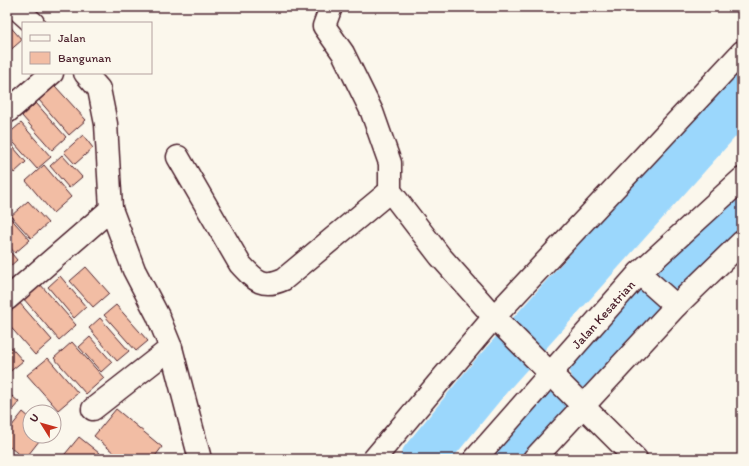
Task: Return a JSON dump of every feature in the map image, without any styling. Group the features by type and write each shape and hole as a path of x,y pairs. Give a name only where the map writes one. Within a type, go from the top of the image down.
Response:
{"street":[{"path":"15,7 32,22"},
{"path":"331,7 324,26 342,53 372,112 390,163 390,191 440,256 500,323 636,459"},
{"path":"374,459 500,323 742,52"},
{"path":"7,112 51,74"},
{"path":"86,74 99,89 106,124 111,209 134,270 158,316 171,348 200,459"},
{"path":"178,157 240,264 253,278 263,284 274,284 284,279 390,191"},
{"name":"Jalan Kesatrian","path":"475,459 562,384 639,273 742,179"},
{"path":"7,299 111,209"},
{"path":"534,459 562,384 667,299 742,242"},
{"path":"639,273 667,299"},
{"path":"93,409 171,348"}],"building":[{"path":"7,23 22,40 7,53"},
{"path":"55,86 86,120 69,135 39,100"},
{"path":"36,103 66,137 52,150 22,116"},
{"path":"21,123 51,157 37,169 7,135"},
{"path":"83,135 93,148 75,164 64,152"},
{"path":"7,140 26,162 14,173 7,164"},
{"path":"62,155 82,177 69,188 50,166"},
{"path":"44,165 71,197 53,213 26,181"},
{"path":"7,170 12,176 7,181"},
{"path":"28,201 48,223 31,238 11,216"},
{"path":"7,214 30,240 15,253 7,244"},
{"path":"7,248 17,260 7,269"},
{"path":"86,267 109,293 93,307 70,281"},
{"path":"60,276 86,307 74,318 48,287"},
{"path":"40,284 76,325 59,340 23,298"},
{"path":"18,301 52,340 35,355 7,323 7,310"},
{"path":"116,305 148,341 136,351 104,315"},
{"path":"100,318 129,351 117,361 89,328"},
{"path":"90,337 112,362 101,372 79,347"},
{"path":"72,342 104,378 86,394 54,358"},
{"path":"7,343 23,361 8,373 7,372"},
{"path":"48,358 78,393 62,407 62,404 53,404 27,375"},
{"path":"7,392 19,402 7,416"},
{"path":"116,409 162,447 153,459 121,459 94,436"},
{"path":"22,413 22,444 37,444 25,459 7,445 7,432"},
{"path":"79,437 99,453 94,459 61,459"}],"waterway":[{"path":"423,459 491,376 742,96"},
{"path":"592,367 742,222"},
{"path":"511,459 551,415"}]}
